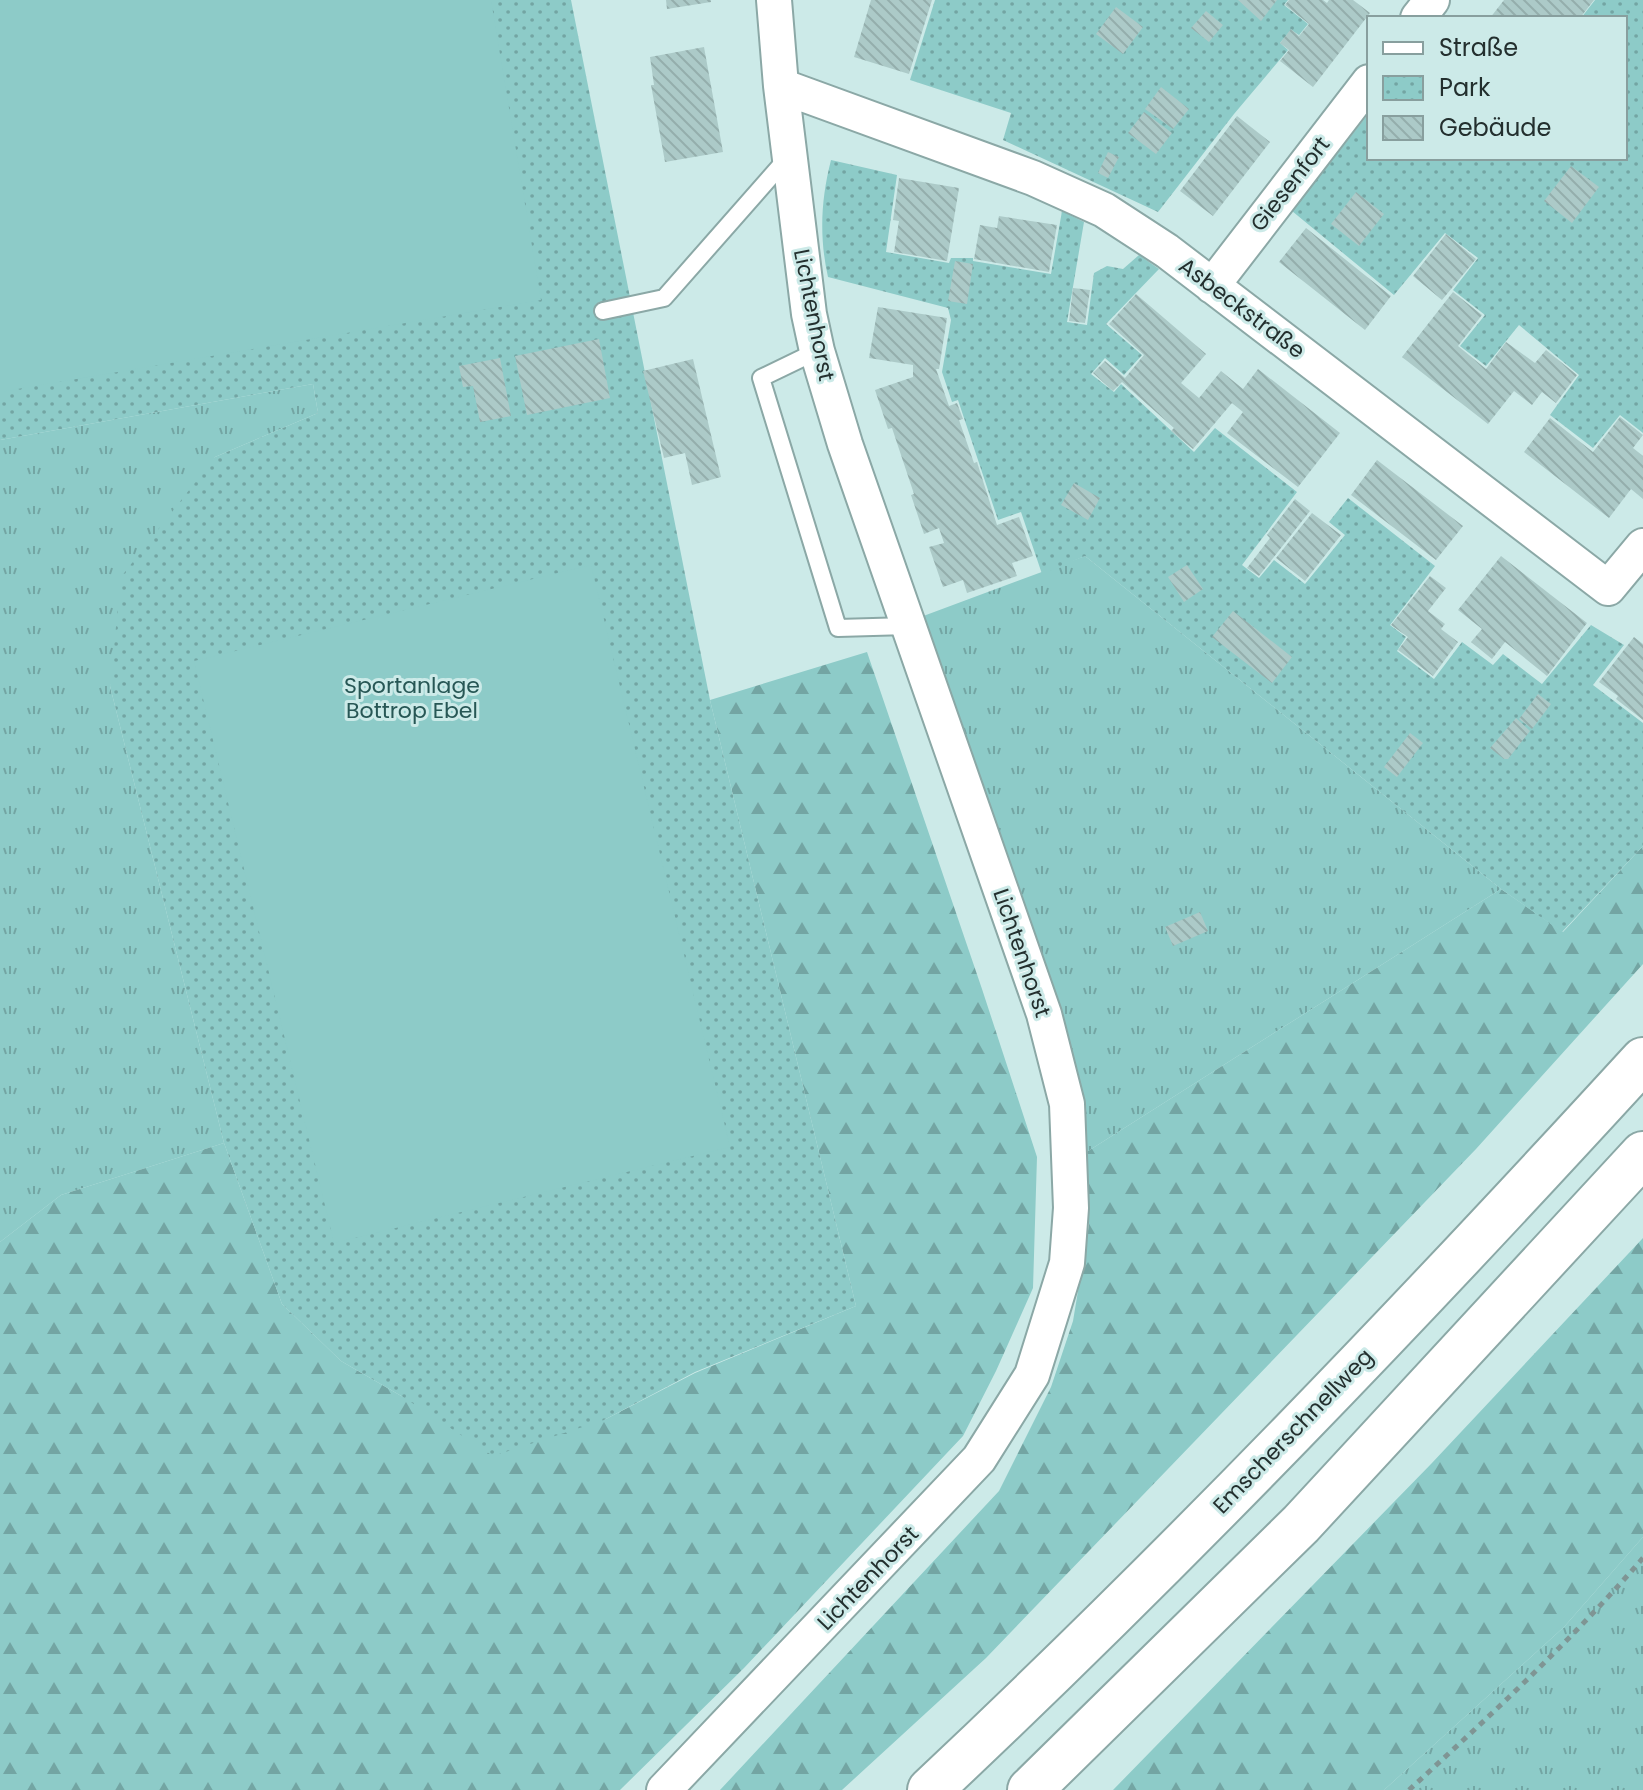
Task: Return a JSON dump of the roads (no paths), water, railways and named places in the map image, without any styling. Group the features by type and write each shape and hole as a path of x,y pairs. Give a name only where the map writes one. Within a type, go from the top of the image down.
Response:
{"highway":[{"name":"Emscherschnellweg","path":"930,1790 1249,1478 1500,1217 1643,1060"},
{"path":"1030,1790 1301,1524 1643,1154"}],"street":[{"name":"Lichtenhorst","path":"664,1790 979,1459 1032,1375 1067,1263 1071,1208 1067,1104 1044,1014 845,444 817,351 809,314 789,156 774,0"},
{"path":"1420,16 1432,0"},
{"name":"Giesenfort","path":"1212,286 1367,85"},
{"name":"Asbeckstraße","path":"781,86 1033,178 1104,210 1167,251 1608,588 1643,546"}],"lane":[{"path":"603,311 664,298 789,156"},
{"path":"817,351 761,378 838,628 908,626"}],"park label":[{"name":"Sportanlage Bottrop Ebel","path":"412,698"}]}
